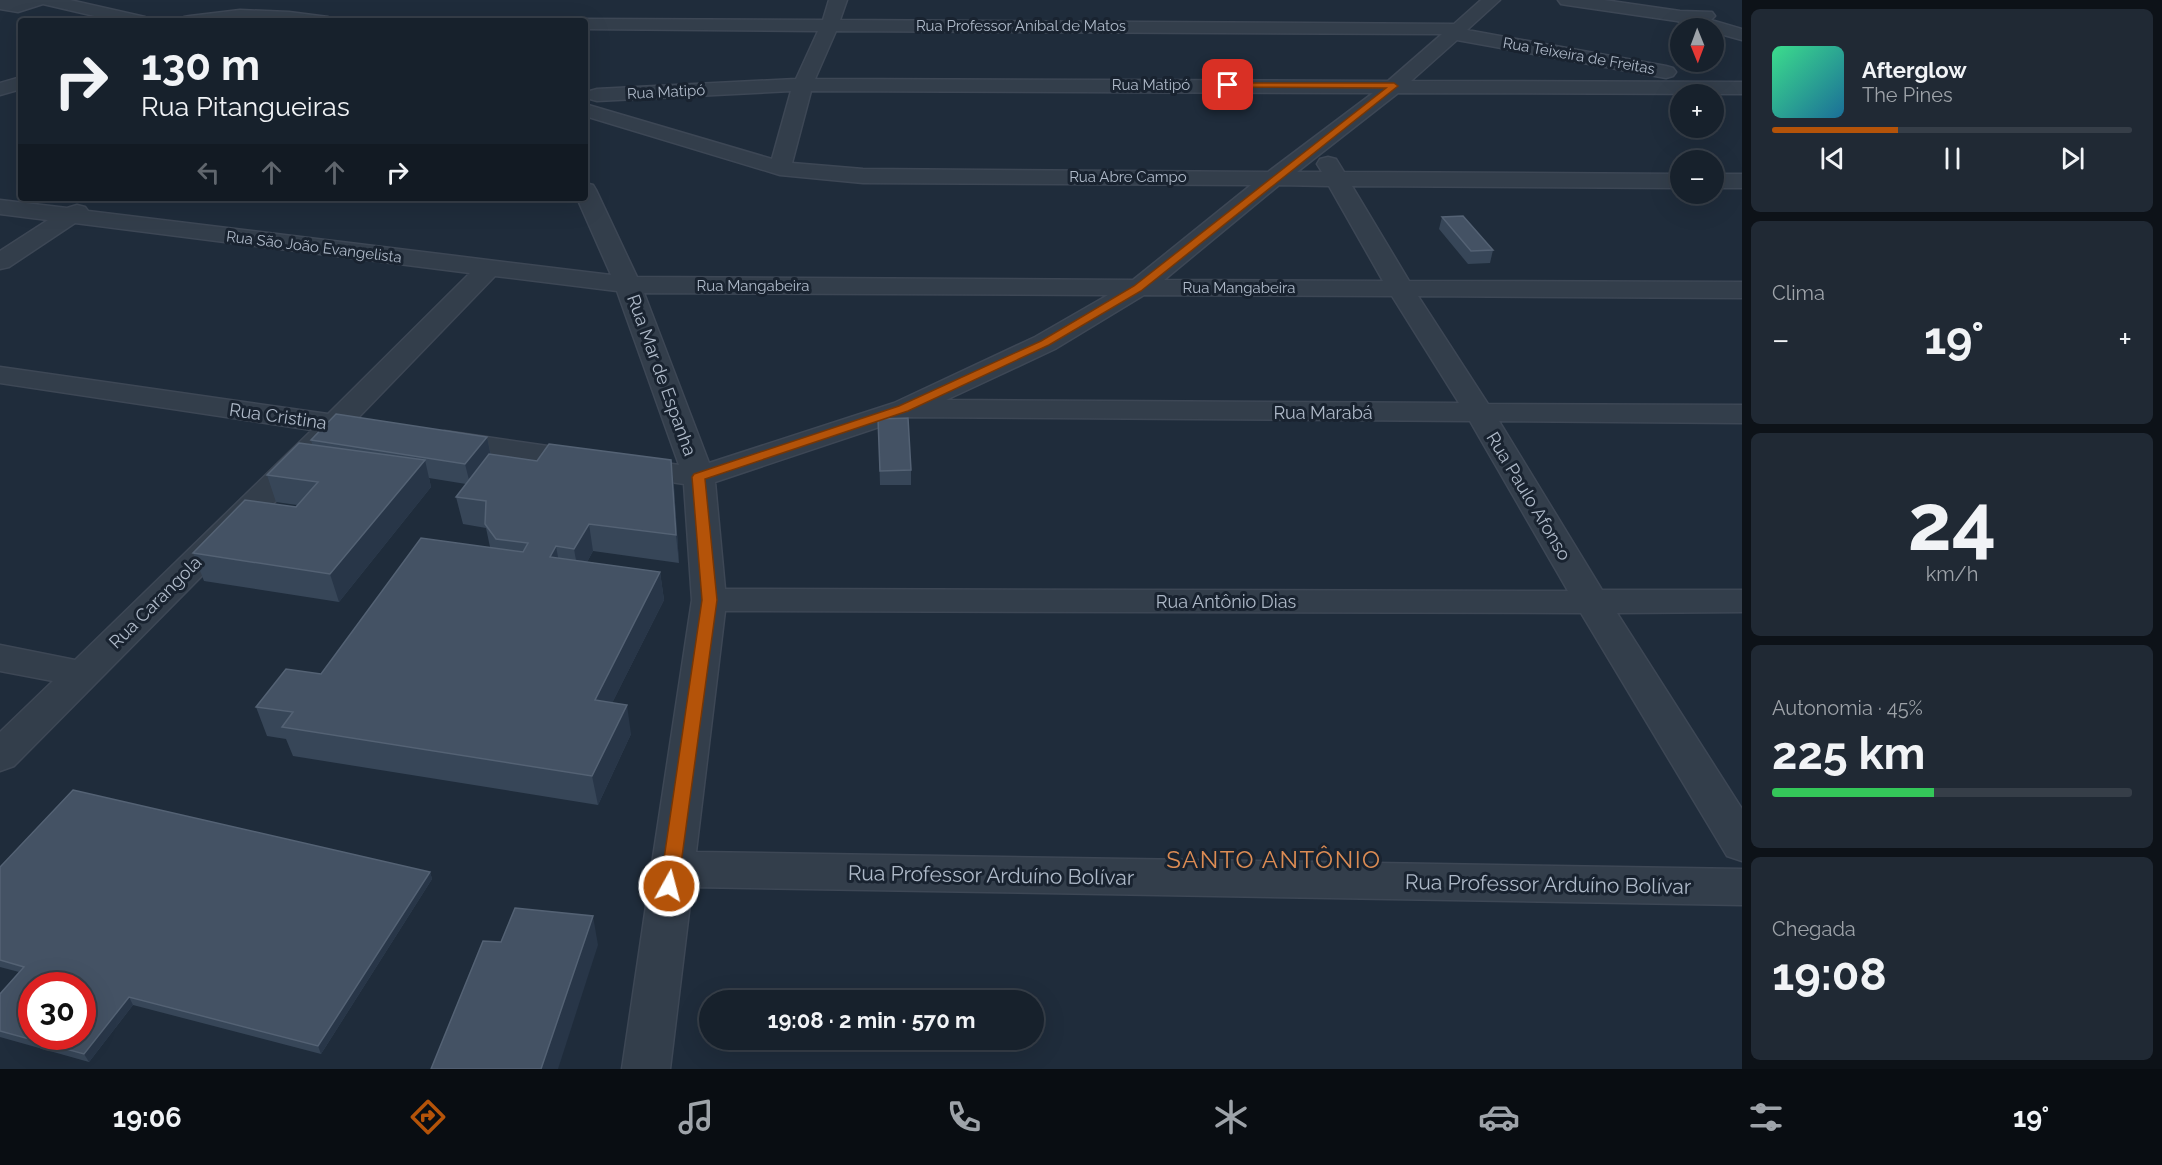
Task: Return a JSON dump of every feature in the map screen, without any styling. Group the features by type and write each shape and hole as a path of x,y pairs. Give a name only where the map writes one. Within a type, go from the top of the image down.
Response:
{"street":[{"path":"0,4 18,7 39,0"},
{"path":"47,0 82,10 116,7 134,18"},
{"path":"82,10 97,0"},
{"path":"780,168 803,85 830,25 838,0"},
{"path":"699,477 904,409 1045,343 1138,288 1274,178 1320,146 1394,86 1491,0"},
{"path":"1567,0 1680,16 1706,16"},
{"path":"1630,0 1742,35"},
{"path":"1656,0 1742,26"},
{"path":"75,18 116,7"},
{"path":"209,18 269,14 299,18"},
{"name":"Rua Professor Aníbal de Matos","path":"588,24 1454,31"},
{"name":"Rua Teixeira de Freitas","path":"1454,31 1742,87"},
{"path":"0,89 18,84"},
{"name":"Rua Matipó","path":"588,100 803,85 1742,87"},
{"name":"Rua Abre Campo","path":"588,100 780,168 863,176 1670,181"},
{"name":"Rua Paulo Afonso","path":"1320,146 1335,180 1742,844"},
{"path":"1724,181 1742,182"},
{"name":"Rua Mar de Espanha","path":"588,197 628,285 699,477 710,600 671,869 646,1069"},
{"path":"0,262 94,201"},
{"name":"Rua São João Evangelista","path":"0,207 628,285"},
{"name":"Rua Carangola","path":"0,756 488,269"},
{"name":"Rua Mangabeira","path":"628,285 1742,290"},
{"name":"Rua Cristina","path":"0,375 699,477"},
{"name":"Rua Marabá","path":"904,409 1742,414"},
{"name":"Rua Antônio Dias","path":"710,600 1742,601"},
{"path":"0,658 81,674"},
{"name":"Rua Professor Arduíno Bolívar","path":"671,869 1742,887"}],"building":[{"path":"1463,216 1493,250 1471,251 1442,217"},
{"path":"336,414 487,437 465,464 311,440"},
{"path":"908,418 911,470 880,471 878,419"},
{"path":"299,443 425,460 330,574 193,553 245,500 296,507 318,482 267,475"},
{"path":"549,444 671,460 676,535 589,524 574,549 556,546 550,557 660,572 595,700 627,705 592,776 282,727 293,712 256,707 286,669 321,674 421,538 523,552 528,543 496,539 485,524 486,501 456,497 489,454 537,461"},
{"path":"73,790 430,872 318,1046 129,997 96,1039 96,972 20,972 24,967 0,960 0,867"},
{"path":"515,908 593,916 541,1069 431,1069 483,941 501,942"},
{"path":"18,974 18,1036 0,1031 0,994"},
{"path":"69,1050 87,1050 84,1054"}],"district":[{"name":"SANTO ANTÔNIO","path":"1274,859"}],"route":[{"path":"669,886 710,600 699,477 904,409 1045,343 1138,288 1274,178 1320,146 1394,86 1228,85"}]}
